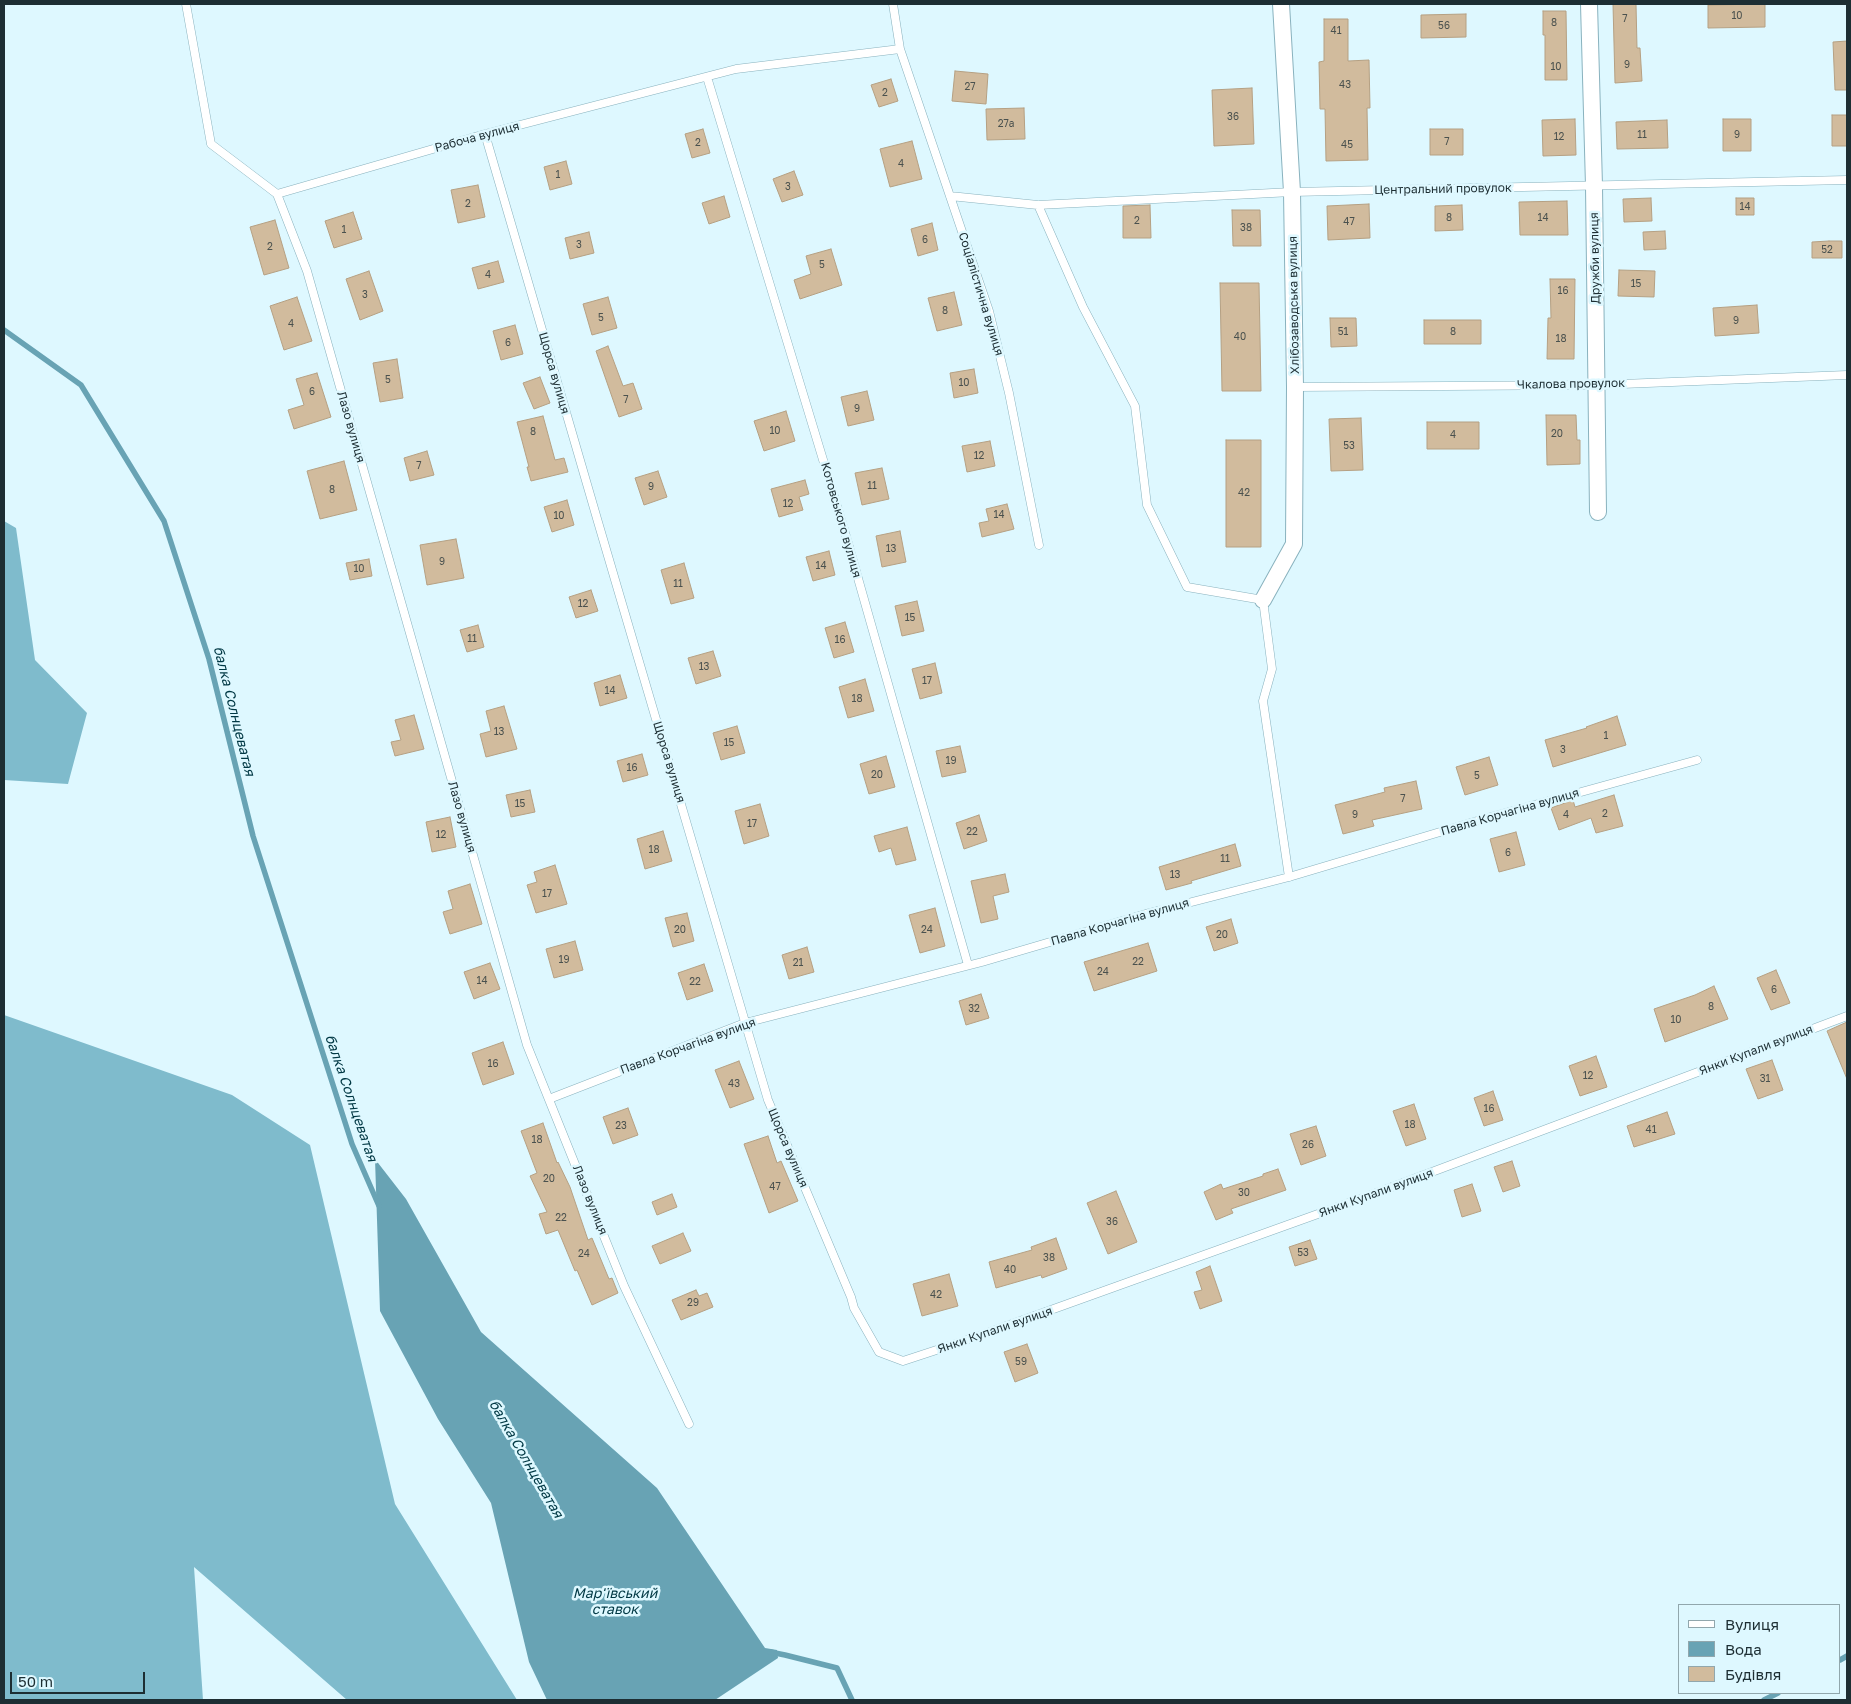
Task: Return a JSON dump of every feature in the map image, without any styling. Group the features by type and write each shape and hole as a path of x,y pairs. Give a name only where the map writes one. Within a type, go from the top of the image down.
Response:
{"street":[{"name":"Хлібозаводська вулиця","path":"1264,600 1294,544 1295,387 1292,192 1281,4"},
{"name":"Дружби вулиця","path":"1589,4 1594,186 1598,512"}],"lane":[{"path":"186,4 210,144 277,194"},
{"name":"Соціалістична вулиця","path":"893,4 900,49 993,329 1009,393 1039,545"},
{"name":"Рабоча вулиця","path":"277,194 485,134 736,69 900,49"},
{"name":"Котовського вулиця","path":"707,76 844,529 968,965"},
{"name":"Щорса вулиця","path":"485,134 768,1100 854,1308 879,1352 903,1361"},
{"name":"Центральний провулок","path":"950,196 1038,205 1292,192 1847,180"},
{"name":"Лазо вулиця","path":"277,194 307,271 527,1045 624,1286 689,1424"},
{"path":"1038,205 1083,307 1135,406 1147,505 1187,587 1264,600 1272,668 1264,701 1289,877"},
{"name":"Чкалова провулок","path":"1295,387 1597,384 1847,375"},
{"name":"Павла Корчагіна вулиця","path":"549,1098 745,1023 968,965 1149,913 1289,877 1487,818 1697,760"},
{"name":"Янки Купали вулиця","path":"903,1361 980,1336 1368,1196 1847,1016"}],"shaded area":[{"path":"4,521 16,528 35,660 87,713 68,784 4,780"},
{"path":"4,1015 232,1095 310,1145 395,1504 517,1700 347,1700 194,1567 203,1700 4,1700"}],"water":[{"name":"Мар'ївський ставок","path":"375,1159 406,1199 481,1332 657,1488 765,1648 777,1650 778,1658 715,1700 547,1700 529,1662 491,1503 438,1419 380,1311"}],"building":[{"path":"1613,4 1636,4 1637,48 1640,48 1642,81 1615,83"},
{"path":"1765,4 1765,27 1708,28 1708,5"},
{"path":"1543,11 1566,11 1567,80 1545,80"},
{"path":"1466,14 1466,37 1421,38 1421,15"},
{"path":"1324,19 1348,19 1348,61 1369,60 1370,108 1367,108 1368,160 1326,161 1325,109 1320,109 1319,62 1324,61"},
{"path":"1847,41 1847,90 1835,90 1833,42"},
{"path":"955,71 988,74 986,104 952,101"},
{"path":"891,79 898,101 879,107 871,85"},
{"path":"1252,88 1254,144 1214,146 1212,90"},
{"path":"1024,108 1025,139 987,140 986,109"},
{"path":"1832,115 1847,115 1847,146 1832,146"},
{"path":"1575,119 1576,155 1543,156 1542,120"},
{"path":"1723,119 1751,119 1751,151 1723,151"},
{"path":"1667,120 1668,148 1617,149 1616,122"},
{"path":"703,129 710,153 692,158 685,134"},
{"path":"1430,129 1463,129 1463,155 1430,155"},
{"path":"912,141 922,179 890,187 880,149"},
{"path":"566,161 572,184 550,190 544,167"},
{"path":"794,171 803,195 782,202 773,179"},
{"path":"478,185 485,217 458,223 451,190"},
{"path":"724,196 730,217 709,224 702,203"},
{"path":"1651,198 1652,221 1624,222 1623,199"},
{"path":"1736,198 1754,198 1754,215 1736,215"},
{"path":"1567,201 1568,235 1520,235 1519,202"},
{"path":"1369,204 1370,238 1328,240 1327,206"},
{"path":"1150,205 1151,238 1123,238 1123,206"},
{"path":"1462,205 1463,230 1435,231 1435,206"},
{"path":"1232,210 1260,210 1261,246 1233,246"},
{"path":"353,212 362,239 334,248 325,221"},
{"path":"275,220 289,268 264,275 250,227"},
{"path":"932,223 938,250 918,256 911,229"},
{"path":"1665,231 1666,249 1644,250 1643,232"},
{"path":"589,232 594,253 570,259 565,238"},
{"path":"1842,241 1842,258 1812,258 1812,242"},
{"path":"831,249 842,285 800,299 794,280 811,274 806,256"},
{"path":"498,261 504,282 478,289 472,268"},
{"path":"1619,270 1655,271 1654,297 1618,296"},
{"path":"369,271 383,311 360,320 346,279"},
{"path":"1550,279 1575,279 1574,359 1547,359 1548,318 1551,318"},
{"path":"1220,283 1259,283 1261,391 1222,391"},
{"path":"954,292 962,325 937,331 928,298"},
{"path":"297,297 312,341 284,350 270,306"},
{"path":"608,297 617,328 592,335 583,304"},
{"path":"1757,305 1759,333 1715,336 1713,308"},
{"path":"1330,318 1356,318 1357,346 1331,347"},
{"path":"1424,320 1481,320 1481,344 1424,344"},
{"path":"515,325 523,354 501,360 493,331"},
{"path":"608,346 623,386 633,383 642,409 619,417 596,351"},
{"path":"397,359 403,398 380,402 373,363"},
{"path":"974,369 978,393 954,398 950,373"},
{"path":"317,373 331,417 294,429 288,410 304,405 296,379"},
{"path":"540,377 550,403 534,409 523,383"},
{"path":"867,391 874,420 848,426 841,397"},
{"path":"786,411 795,441 764,451 754,421"},
{"path":"1546,415 1576,415 1577,440 1580,440 1580,464 1547,465"},
{"path":"543,416 555,460 564,458 568,472 531,481 517,422"},
{"path":"1361,418 1363,470 1331,471 1329,419"},
{"path":"1427,422 1479,422 1479,449 1427,449"},
{"path":"1226,440 1261,440 1261,547 1226,547"},
{"path":"990,441 995,466 967,472 962,446"},
{"path":"427,451 434,475 410,481 404,458"},
{"path":"344,461 357,510 320,519 307,471"},
{"path":"882,468 889,499 862,505 855,473"},
{"path":"658,471 667,497 644,505 635,478"},
{"path":"805,480 809,494 799,497 803,510 779,517 771,489"},
{"path":"567,500 574,525 552,532 544,507"},
{"path":"1007,504 1014,529 982,537 979,523 989,521 986,509"},
{"path":"900,531 906,562 882,567 876,536"},
{"path":"456,539 464,578 427,585 420,545"},
{"path":"829,551 835,575 813,581 806,557"},
{"path":"369,559 372,576 350,580 346,563"},
{"path":"684,563 694,598 671,604 661,570"},
{"path":"591,590 598,611 576,618 569,597"},
{"path":"917,601 924,631 902,636 895,606"},
{"path":"845,622 854,652 834,658 825,628"},
{"path":"478,625 484,647 467,652 460,630"},
{"path":"713,651 721,676 696,684 688,658"},
{"path":"935,663 942,693 920,699 912,669"},
{"path":"620,675 627,698 600,706 594,683"},
{"path":"865,679 874,711 848,718 839,687"},
{"path":"504,706 517,749 486,757 480,734 491,731 486,711"},
{"path":"414,715 424,749 395,756 391,742 401,740 395,720"},
{"path":"1617,716 1626,745 1553,767 1545,740 1587,728"},
{"path":"737,726 745,753 721,760 713,733"},
{"path":"960,746 966,772 942,777 936,751"},
{"path":"642,754 648,775 623,782 617,761"},
{"path":"886,756 895,787 869,794 860,764"},
{"path":"1489,757 1498,785 1465,795 1456,767"},
{"path":"1416,781 1422,809 1372,820 1374,826 1343,834 1335,805 1385,792 1384,788"},
{"path":"530,790 535,812 511,817 506,795"},
{"path":"1614,795 1623,826 1596,833 1591,818 1559,830 1551,808 1573,800 1575,807"},
{"path":"760,804 769,836 744,844 735,811"},
{"path":"979,815 987,841 964,849 956,823"},
{"path":"450,817 456,847 432,852 426,822"},
{"path":"907,827 916,860 896,865 891,848 879,852 874,836"},
{"path":"663,831 672,861 645,869 637,839"},
{"path":"1516,832 1525,865 1499,872 1490,839"},
{"path":"1235,844 1241,866 1166,890 1159,867"},
{"path":"555,865 567,904 536,913 527,885 537,882 534,872"},
{"path":"1005,874 1009,892 993,896 998,919 981,923 971,881"},
{"path":"470,884 482,924 450,934 443,912 453,909 448,891"},
{"path":"935,908 945,946 920,953 909,915"},
{"path":"687,913 694,941 673,947 665,918"},
{"path":"1231,919 1238,943 1214,951 1206,927"},
{"path":"575,941 583,970 554,978 546,949"},
{"path":"1148,943 1157,971 1094,991 1084,962"},
{"path":"807,947 814,972 789,979 782,955"},
{"path":"490,963 500,989 474,999 464,972"},
{"path":"704,964 713,991 687,1000 678,973"},
{"path":"1776,970 1790,1003 1771,1010 1757,978"},
{"path":"1714,986 1728,1019 1665,1042 1654,1009 1695,995"},
{"path":"981,994 989,1018 966,1025 959,1001"},
{"path":"1847,1022 1847,1079 1827,1031"},
{"path":"503,1042 514,1074 483,1085 472,1053"},
{"path":"1596,1056 1607,1087 1580,1096 1569,1066"},
{"path":"1772,1060 1783,1090 1758,1099 1746,1069"},
{"path":"739,1061 754,1099 730,1108 715,1070"},
{"path":"1493,1091 1503,1120 1484,1126 1474,1098"},
{"path":"1414,1104 1426,1139 1406,1146 1393,1111"},
{"path":"628,1108 638,1135 613,1144 603,1117"},
{"path":"1667,1112 1675,1134 1634,1147 1627,1126"},
{"path":"543,1123 557,1163 570,1187 588,1240 592,1238 609,1279 612,1278 618,1293 592,1305 558,1230 546,1234 539,1214 547,1212 530,1176 537,1173 521,1131"},
{"path":"1316,1126 1326,1156 1301,1165 1290,1134"},
{"path":"768,1136 777,1163 781,1161 798,1201 769,1213 744,1144"},
{"path":"1512,1161 1520,1186 1503,1192 1494,1167"},
{"path":"1278,1169 1286,1190 1231,1209 1233,1213 1216,1220 1204,1192 1221,1184 1223,1189"},
{"path":"1472,1184 1481,1211 1462,1217 1454,1190"},
{"path":"1116,1191 1137,1242 1108,1254 1087,1203"},
{"path":"672,1194 677,1207 657,1215 652,1202"},
{"path":"683,1233 691,1251 660,1264 652,1246"},
{"path":"1056,1238 1067,1269 1042,1278 1041,1275 996,1288 989,1262 1032,1250 1031,1247"},
{"path":"1310,1240 1317,1259 1295,1266 1289,1247"},
{"path":"1210,1266 1222,1301 1200,1309 1194,1292 1202,1290 1196,1272"},
{"path":"949,1274 958,1306 922,1316 913,1284"},
{"path":"696,1290 699,1296 707,1293 713,1307 681,1320 672,1300"},
{"path":"1027,1344 1038,1373 1015,1382 1004,1352"}],"waterway":[{"name":"балка Солнцеватая","path":"4,330 81,385 164,521 209,659 253,836 352,1144 379,1206"},
{"name":"балка Солнцеватая","path":"770,1652 837,1668 852,1700"},
{"path":"1841,1659 1847,1656"},
{"path":"1764,1700 1776,1694"}]}
